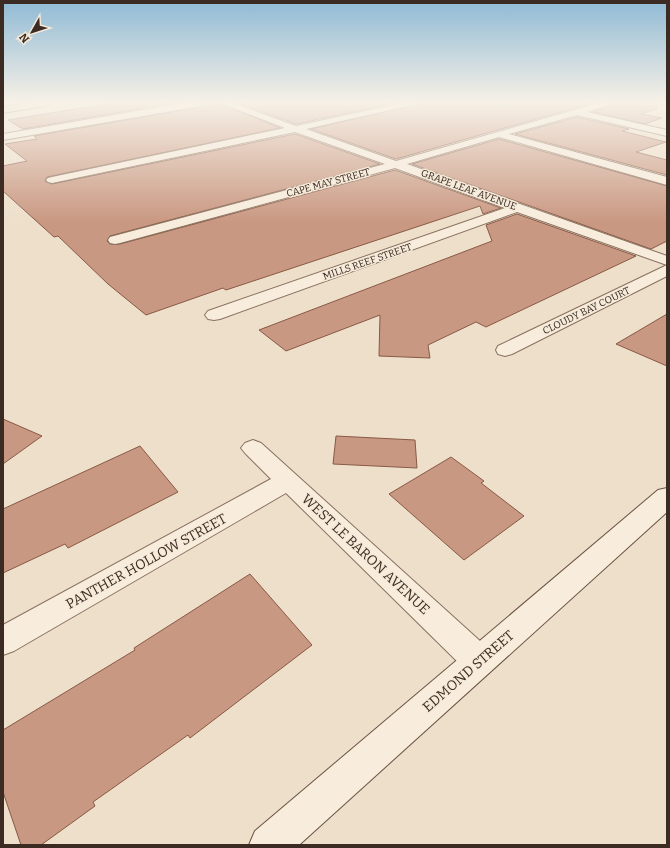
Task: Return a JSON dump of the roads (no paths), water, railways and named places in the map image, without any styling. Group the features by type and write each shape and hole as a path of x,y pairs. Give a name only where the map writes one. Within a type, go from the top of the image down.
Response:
{"street":[{"path":"52,180 229,143"},
{"name":"GRAPE LEAF AVENUE","path":"338,143 667,261"},
{"name":"CAPE MAY STREET","path":"115,240 397,164 469,143"},
{"path":"529,143 667,181"},
{"name":"MILLS REEF STREET","path":"214,315 519,208"},
{"name":"CLOUDY BAY COURT","path":"505,350 667,270"},
{"name":"WEST LE BARON AVENUE","path":"253,448 479,661"},
{"name":"PANTHER HOLLOW STREET","path":"3,641 288,481"},
{"name":"EDMOND STREET","path":"269,845 667,497"}]}
